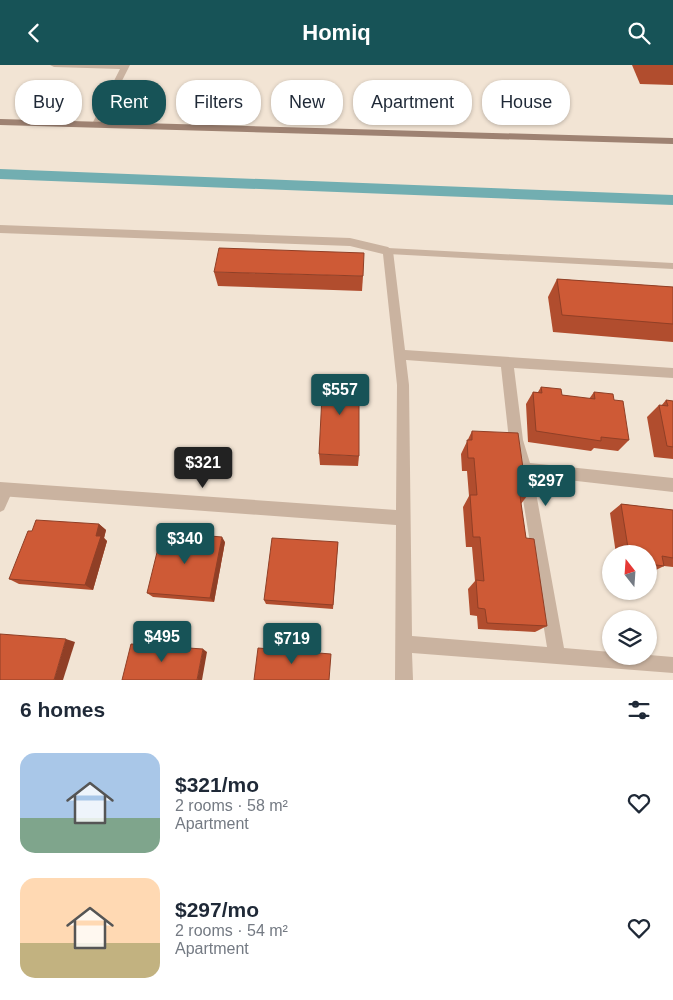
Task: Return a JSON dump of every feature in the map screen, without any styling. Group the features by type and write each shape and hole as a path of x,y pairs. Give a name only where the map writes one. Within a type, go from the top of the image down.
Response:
{"street":[{"path":"54,65 125,66 118,80"},
{"path":"0,122 92,124"},
{"path":"130,125 673,141"},
{"path":"0,229 350,242 388,251 403,385 404,680"},
{"path":"401,355 673,373"},
{"path":"507,362 516,440 525,469 558,657"},
{"path":"525,469 673,485"},
{"path":"3,489 404,518"},
{"path":"404,644 673,665"}],"lane":[{"path":"388,251 673,266"},
{"path":"0,506 3,489"}],"building":[{"path":"219,248 364,253 363,276 214,272"},
{"path":"557,279 673,287 673,324 562,315"},
{"path":"323,376 359,377 359,456 319,454"},
{"path":"541,387 561,389 562,395 595,399 594,392 613,394 614,400 623,401 629,440 601,437 601,441 536,431 533,392 542,393"},
{"path":"666,400 673,401 673,447 667,446 659,405 668,406"},
{"path":"472,431 518,433 527,496 520,496 526,538 534,539 547,626 487,623 485,609 478,608 476,580 484,581 480,537 473,537 470,495 477,495 474,458 468,458 467,440 472,440"},
{"path":"621,504 673,510 673,558 662,556 664,566 658,565 658,545 628,545"},
{"path":"36,520 99,524 96,536 101,536 85,585 9,579 28,531 32,531"},
{"path":"162,532 222,537 210,598 147,593"},
{"path":"272,538 338,542 333,605 264,600"},
{"path":"0,634 66,639 54,680 0,680"},
{"path":"131,644 203,649 197,680 122,680"},
{"path":"258,648 331,654 329,680 254,680"}],"waterway":[{"path":"0,174 673,200"}]}
